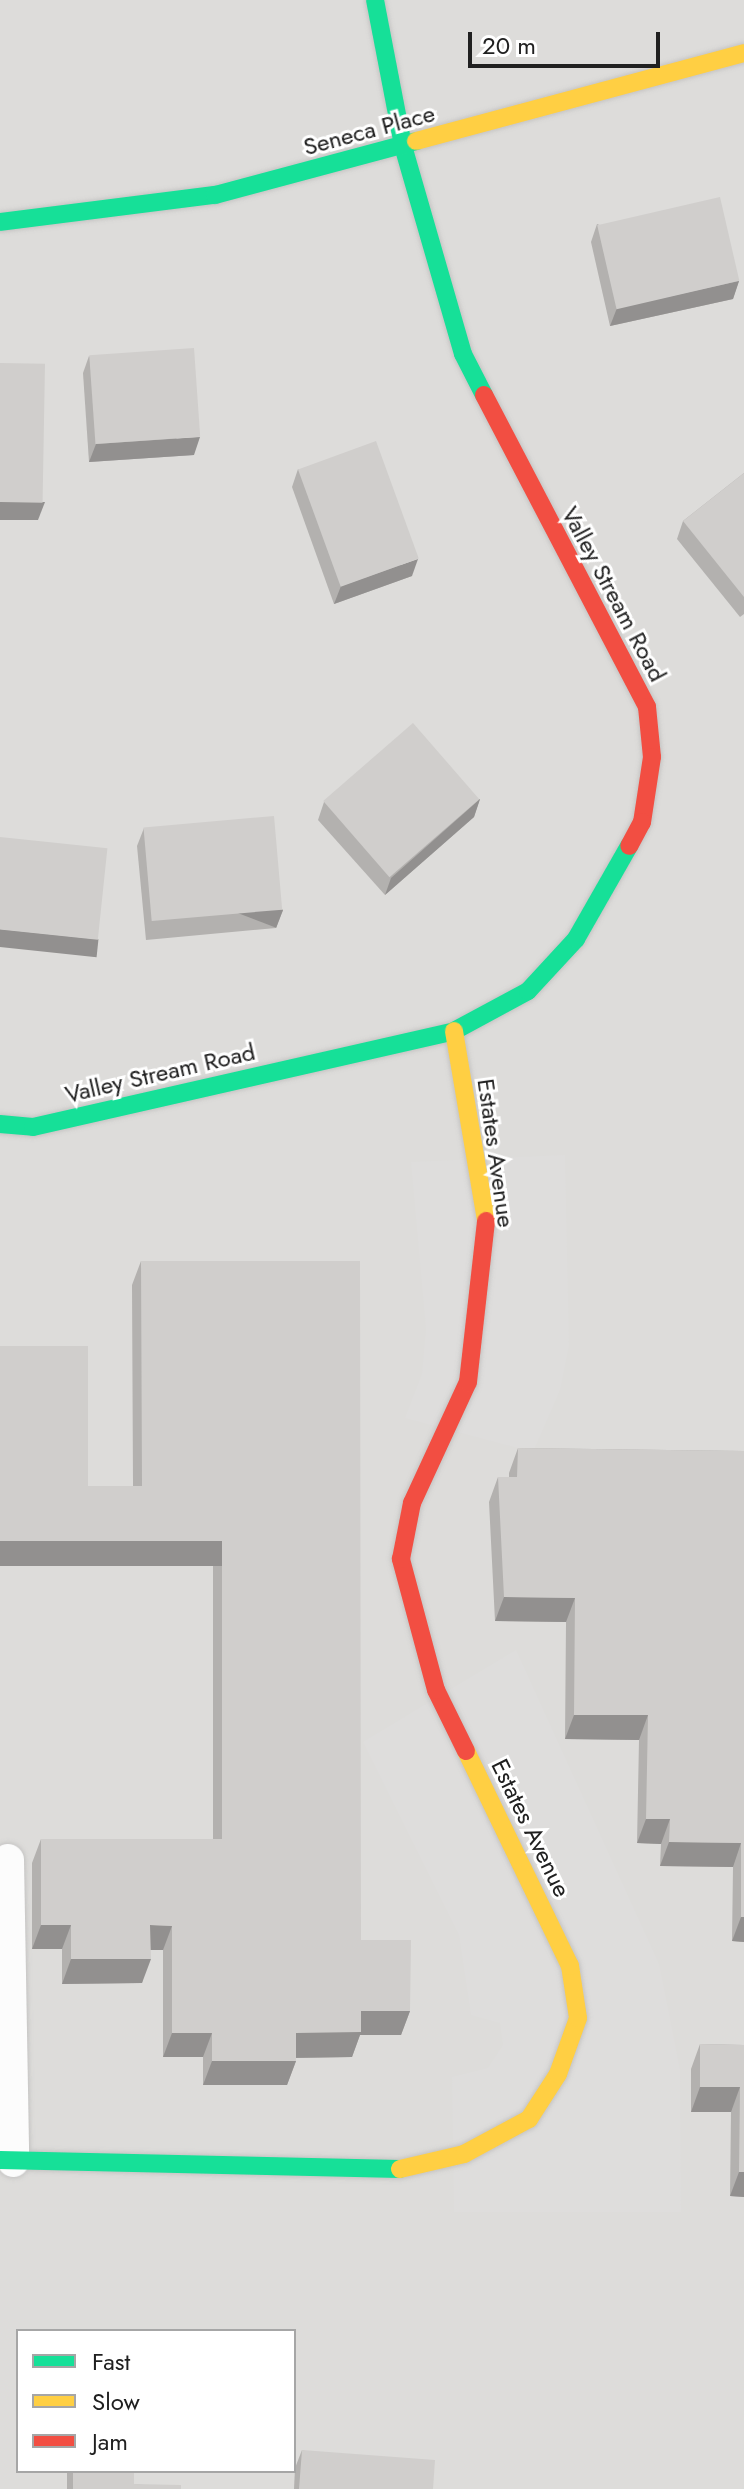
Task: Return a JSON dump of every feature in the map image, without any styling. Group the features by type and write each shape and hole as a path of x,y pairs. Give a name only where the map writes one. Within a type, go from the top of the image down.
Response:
{"street":[{"name":"Valley Stream Road","path":"0,1124 33,1127 454,1031 528,991 576,939 642,822 652,757 634,672 509,451 463,354 403,146 375,0"},
{"name":"Seneca Place","path":"0,222 215,195 744,53"},
{"name":"Estates Avenue","path":"6,2161 396,2170 464,2154 529,2119 558,2074 578,2018 570,1966 436,1690 401,1559 412,1503 468,1382 477,1330 486,1219 454,1031"}],"lane":[{"path":"6,2161 8,1860"}],"shaded area":[{"path":"0,0 744,0 744,2489 0,2489"},
{"path":"565,1155 569,1345 560,1390 533,1452 405,1418 422,1374 426,1329 411,1162"},
{"path":"516,1650 659,1964 680,2069 681,2212 454,2212 452,2077 488,2068 503,2045 500,2023 471,2015 459,1935 363,1742"}],"building":[{"path":"720,197 739,281 617,309 597,225"},
{"path":"194,348 200,437 95,444 89,355"},
{"path":"0,363 45,364 43,503 0,502"},
{"path":"376,441 419,558 341,587 298,469"},
{"path":"744,473 744,597 683,521"},
{"path":"413,723 479,799 389,877 323,801"},
{"path":"274,816 282,910 152,921 143,827"},
{"path":"0,837 107,848 98,940 0,930"},
{"path":"141,1261 360,1261 361,1940 411,1940 410,2011 361,2011 361,2032 296,2033 296,2061 212,2061 212,2033 172,2033 172,1926 150,1925 151,1959 71,1959 71,1925 41,1925 41,1839 222,1839 222,1541 0,1541 0,1346 88,1346 88,1486 142,1486"},
{"path":"518,1448 744,1451 744,1917 741,1917 741,1843 669,1842 670,1819 646,1819 648,1715 574,1715 575,1598 504,1597 498,1477 517,1477"},
{"path":"700,2044 744,2045 744,2172 739,2172 740,2087 700,2087"},
{"path":"302,2450 435,2460 433,2489 299,2489"},
{"path":"73,2473 134,2473 134,2484 181,2485 181,2489 73,2489"}],"traffic: fast":[{"path":"375,0 403,146 463,354 484,395"},
{"path":"0,222 215,195 416,141"},
{"path":"0,1124 33,1127 454,1031 528,991 576,939 629,846"},
{"path":"0,2160 400,2169"}],"traffic: slow":[{"path":"416,141 744,53"},
{"path":"454,1031 486,1221"},
{"path":"400,2169 464,2154 529,2119 558,2074 578,2018 570,1966 466,1751"}],"traffic: jam":[{"path":"484,395 647,707 652,757 642,822 629,846"},
{"path":"466,1751 436,1690 401,1559 412,1503 468,1382 486,1221"}]}
